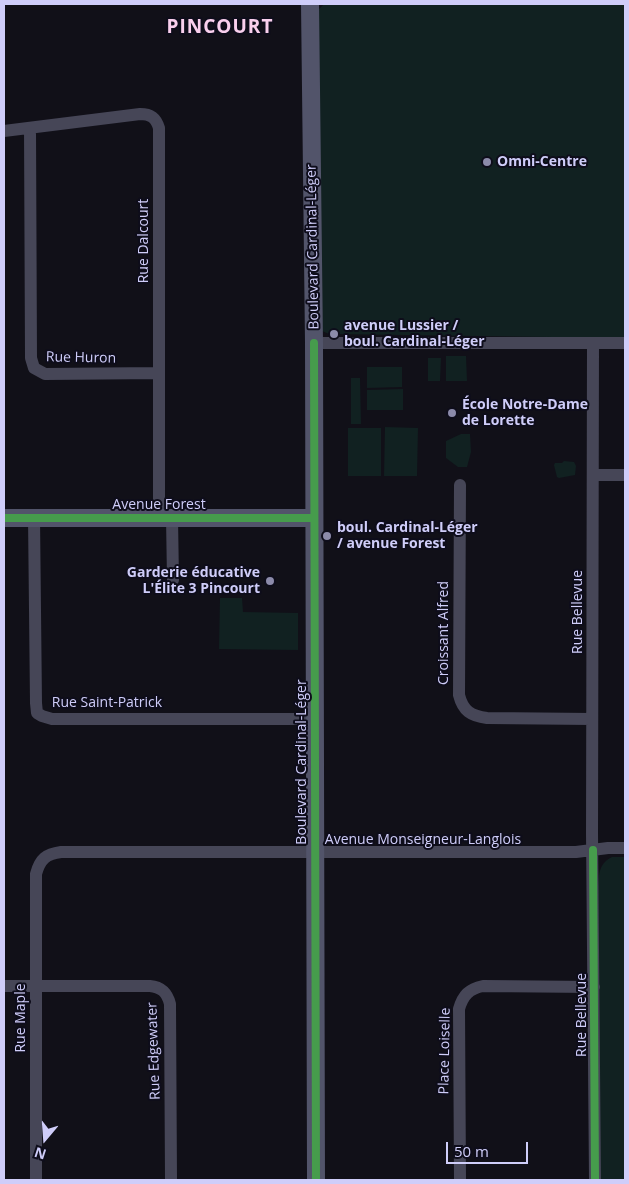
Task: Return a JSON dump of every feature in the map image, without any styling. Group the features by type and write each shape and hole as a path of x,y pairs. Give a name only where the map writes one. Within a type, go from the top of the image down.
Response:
{"street":[{"name":"Boulevard Cardinal-Léger","path":"310,4 314,343 316,1180"},
{"name":"Rue Dalcourt","path":"4,131 140,114 147,114 157,122 159,128 159,373 166,517 173,580"},
{"name":"Rue Huron","path":"30,128 31,358 34,368 45,374 159,373"},
{"path":"314,343 625,343"},
{"name":"Rue Bellevue","path":"593,343 592,719 595,1180"},
{"path":"593,476 625,475"},
{"name":"Croissant Alfred","path":"460,485 459,695 461,704 466,712 487,718 592,719"},
{"name":"Rue Saint-Patrick","path":"34,517 36,703 37,712 42,716 52,719 315,719"},
{"name":"Avenue Forest","path":"4,518 314,518"},
{"name":"Avenue Monseigneur-Langlois","path":"44,857 52,853 62,852 576,852 625,848"},
{"name":"Rue Maple","path":"36,1180 36,874 38,864 44,857"},
{"path":"4,986 36,987"},
{"name":"Rue Edgewater","path":"36,987 150,986 164,990 170,1004 171,1180"},
{"name":"Place Loiselle","path":"460,1180 459,1009 466,993 473,988 483,986 594,986"}],"shaded area":[{"path":"324,4 625,4 625,338 329,334 322,331 318,10"},
{"path":"446,356 466,356 467,381 446,381"},
{"path":"428,358 441,358 440,381 428,381"},
{"path":"367,367 402,367 402,387 367,388"},
{"path":"351,378 360,378 361,424 351,424"},
{"path":"403,389 403,410 367,410 367,390"},
{"path":"385,427 418,428 417,476 384,476"},
{"path":"348,428 381,428 381,476 348,476"},
{"path":"461,434 470,434 471,452 467,467 458,467 446,458 446,441"},
{"path":"564,461 574,462 576,466 575,475 557,477 554,465"},
{"path":"220,598 242,598 243,612 298,613 298,650 219,649"},
{"path":"612,857 625,857 625,1180 600,1180 598,887 599,873 602,866 604,862"}],"cycle path":[{"path":"314,343 316,1180"},
{"path":"4,518 314,518"},
{"path":"593,850 595,1180"}],"place":[{"name":"Omni-Centre","path":"487,162"},
{"name":"avenue Lussier / boul. Cardinal-Léger","path":"334,334"},
{"name":"École Notre-Dame de Lorette","path":"452,413"},
{"name":"boul. Cardinal-Léger / avenue Forest","path":"327,536"},
{"name":"Garderie éducative L'Élite 3 Pincourt","path":"270,581"}],"district":[{"name":"PINCOURT","path":"220,28"}]}
